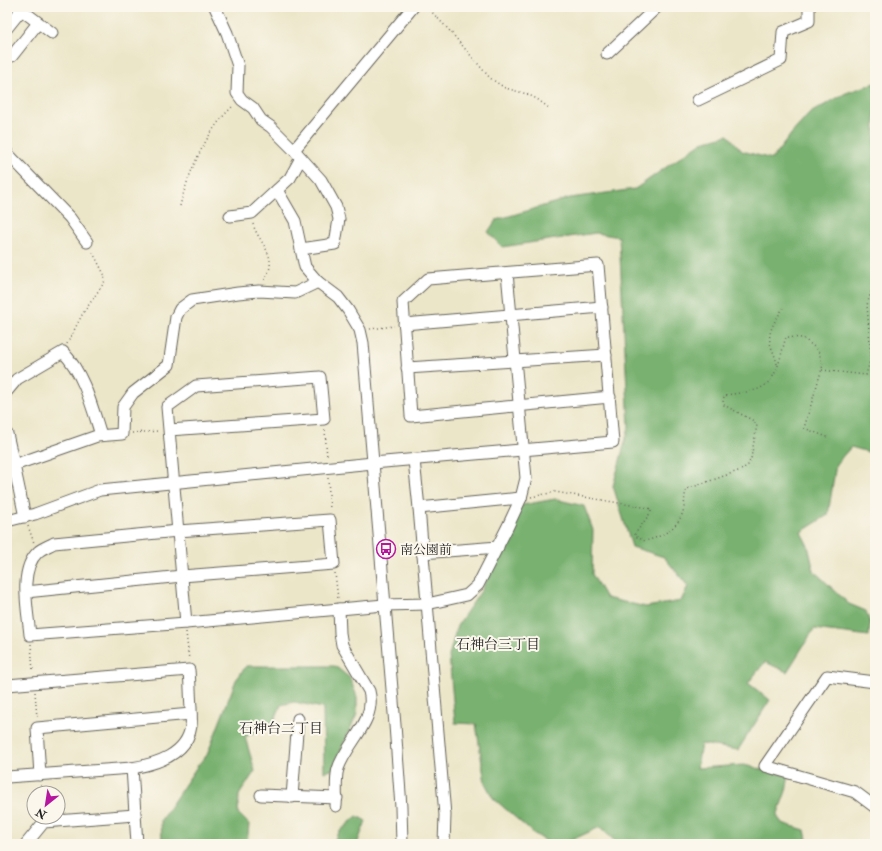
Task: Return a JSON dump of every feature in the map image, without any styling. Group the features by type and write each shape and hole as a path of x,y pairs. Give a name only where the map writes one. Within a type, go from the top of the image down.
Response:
{"street":[{"path":"215,7 227,32 238,66 237,93 253,108 261,120 271,127 298,154 321,180 336,207 339,219 335,244 301,248"},
{"path":"230,216 252,213 290,178 298,154 413,7"},
{"path":"607,54 656,7"},
{"path":"698,100 781,60 783,32 810,21 809,7"},
{"path":"19,8 52,33"},
{"path":"7,28 19,13 19,8"},
{"path":"12,56 38,23"},
{"path":"7,153 70,218 87,242"},
{"path":"277,190 295,221 305,267 318,282 338,298 348,310 360,330 363,343 400,800 402,844"},
{"path":"7,521 25,517 100,490 373,463 613,442 610,398 598,265 428,279 403,302 411,416 610,398"},
{"path":"26,592 182,576 334,564 330,520 54,543 38,552 29,566 25,579 26,592 30,635 186,623 384,604 427,604 467,595 478,585 498,547 521,498 526,478 514,362 507,273"},
{"path":"14,465 101,435 122,434 123,407 133,393 169,365 176,317 180,309 192,300 259,291 295,293 318,282"},
{"path":"404,324 602,307"},
{"path":"7,390 17,379 63,352 88,392 101,435"},
{"path":"407,368 606,355"},
{"path":"169,430 324,419 320,377 196,386 167,407 169,430 174,482 186,623"},
{"path":"7,434 25,517"},
{"path":"414,460 444,815 444,844"},
{"path":"419,508 521,498"},
{"path":"422,553 498,547"},
{"path":"261,795 292,796 336,802 338,770 364,724 371,698 369,691 342,645 339,609"},
{"path":"7,685 189,670 191,714 191,727 180,750 152,765 40,776 7,777"},
{"path":"875,682 827,676 765,766 854,792 875,807"},
{"path":"40,776 37,728 191,714"},
{"path":"292,796 298,719"},
{"path":"132,768 137,844"},
{"path":"26,844 44,822 135,815"}],"path":[{"path":"427,7 490,78 505,88 527,94 537,99 549,108"},
{"path":"180,206 182,195 201,150 218,123 241,98"},
{"path":"252,213 254,230 269,256 270,262 270,269 259,291"},
{"path":"63,352 82,315 105,281 104,274 87,242"},
{"path":"822,370 866,374 871,357 867,305 875,278"},
{"path":"777,366 770,344 769,335 783,308"},
{"path":"360,330 404,324"},
{"path":"521,498 555,492 648,508 651,512 636,536 645,541 667,533 682,514 684,508 684,495 688,489 741,470 748,465 751,458 757,425 752,420 724,405 722,402 724,396 762,388 771,380 786,337 803,338 818,350 823,365 804,428 827,437"},
{"path":"122,434 169,430"},
{"path":"25,517 38,552"},
{"path":"334,564 339,609"},
{"path":"186,623 189,670"}],"green space":[{"path":"875,83 875,454 851,447 836,464 828,515 801,532 808,546 814,571 849,604 866,611 870,623 869,636 814,629 787,672 765,662 748,683 770,700 738,750 701,744 697,768 744,765 789,776 786,791 777,816 782,823 805,830 807,839 799,844 618,844 600,827 563,844 551,844 533,833 493,798 485,783 476,724 455,723 449,656 457,626 481,591 522,505 555,499 584,506 593,530 592,574 606,598 646,607 681,601 688,586 664,557 632,547 613,486 629,427 619,237 596,233 502,247 488,232 496,220 570,198 635,189 702,142 728,135 742,151 772,159 810,113 846,93"},
{"path":"246,666 335,666 350,678 357,697 357,714 332,770 324,772 323,708 294,702 281,705 271,729 259,730 245,737 255,771 239,795 238,813 249,824 247,844 162,844 161,820 198,765 207,755 236,680"},
{"path":"357,816 366,821 357,844 332,844 340,831"}],"place":[{"name":"南公園前","path":"386,549"}],"district":[{"name":"石神台三丁目","path":"498,644"},
{"name":"石神台二丁目","path":"281,728"}]}
